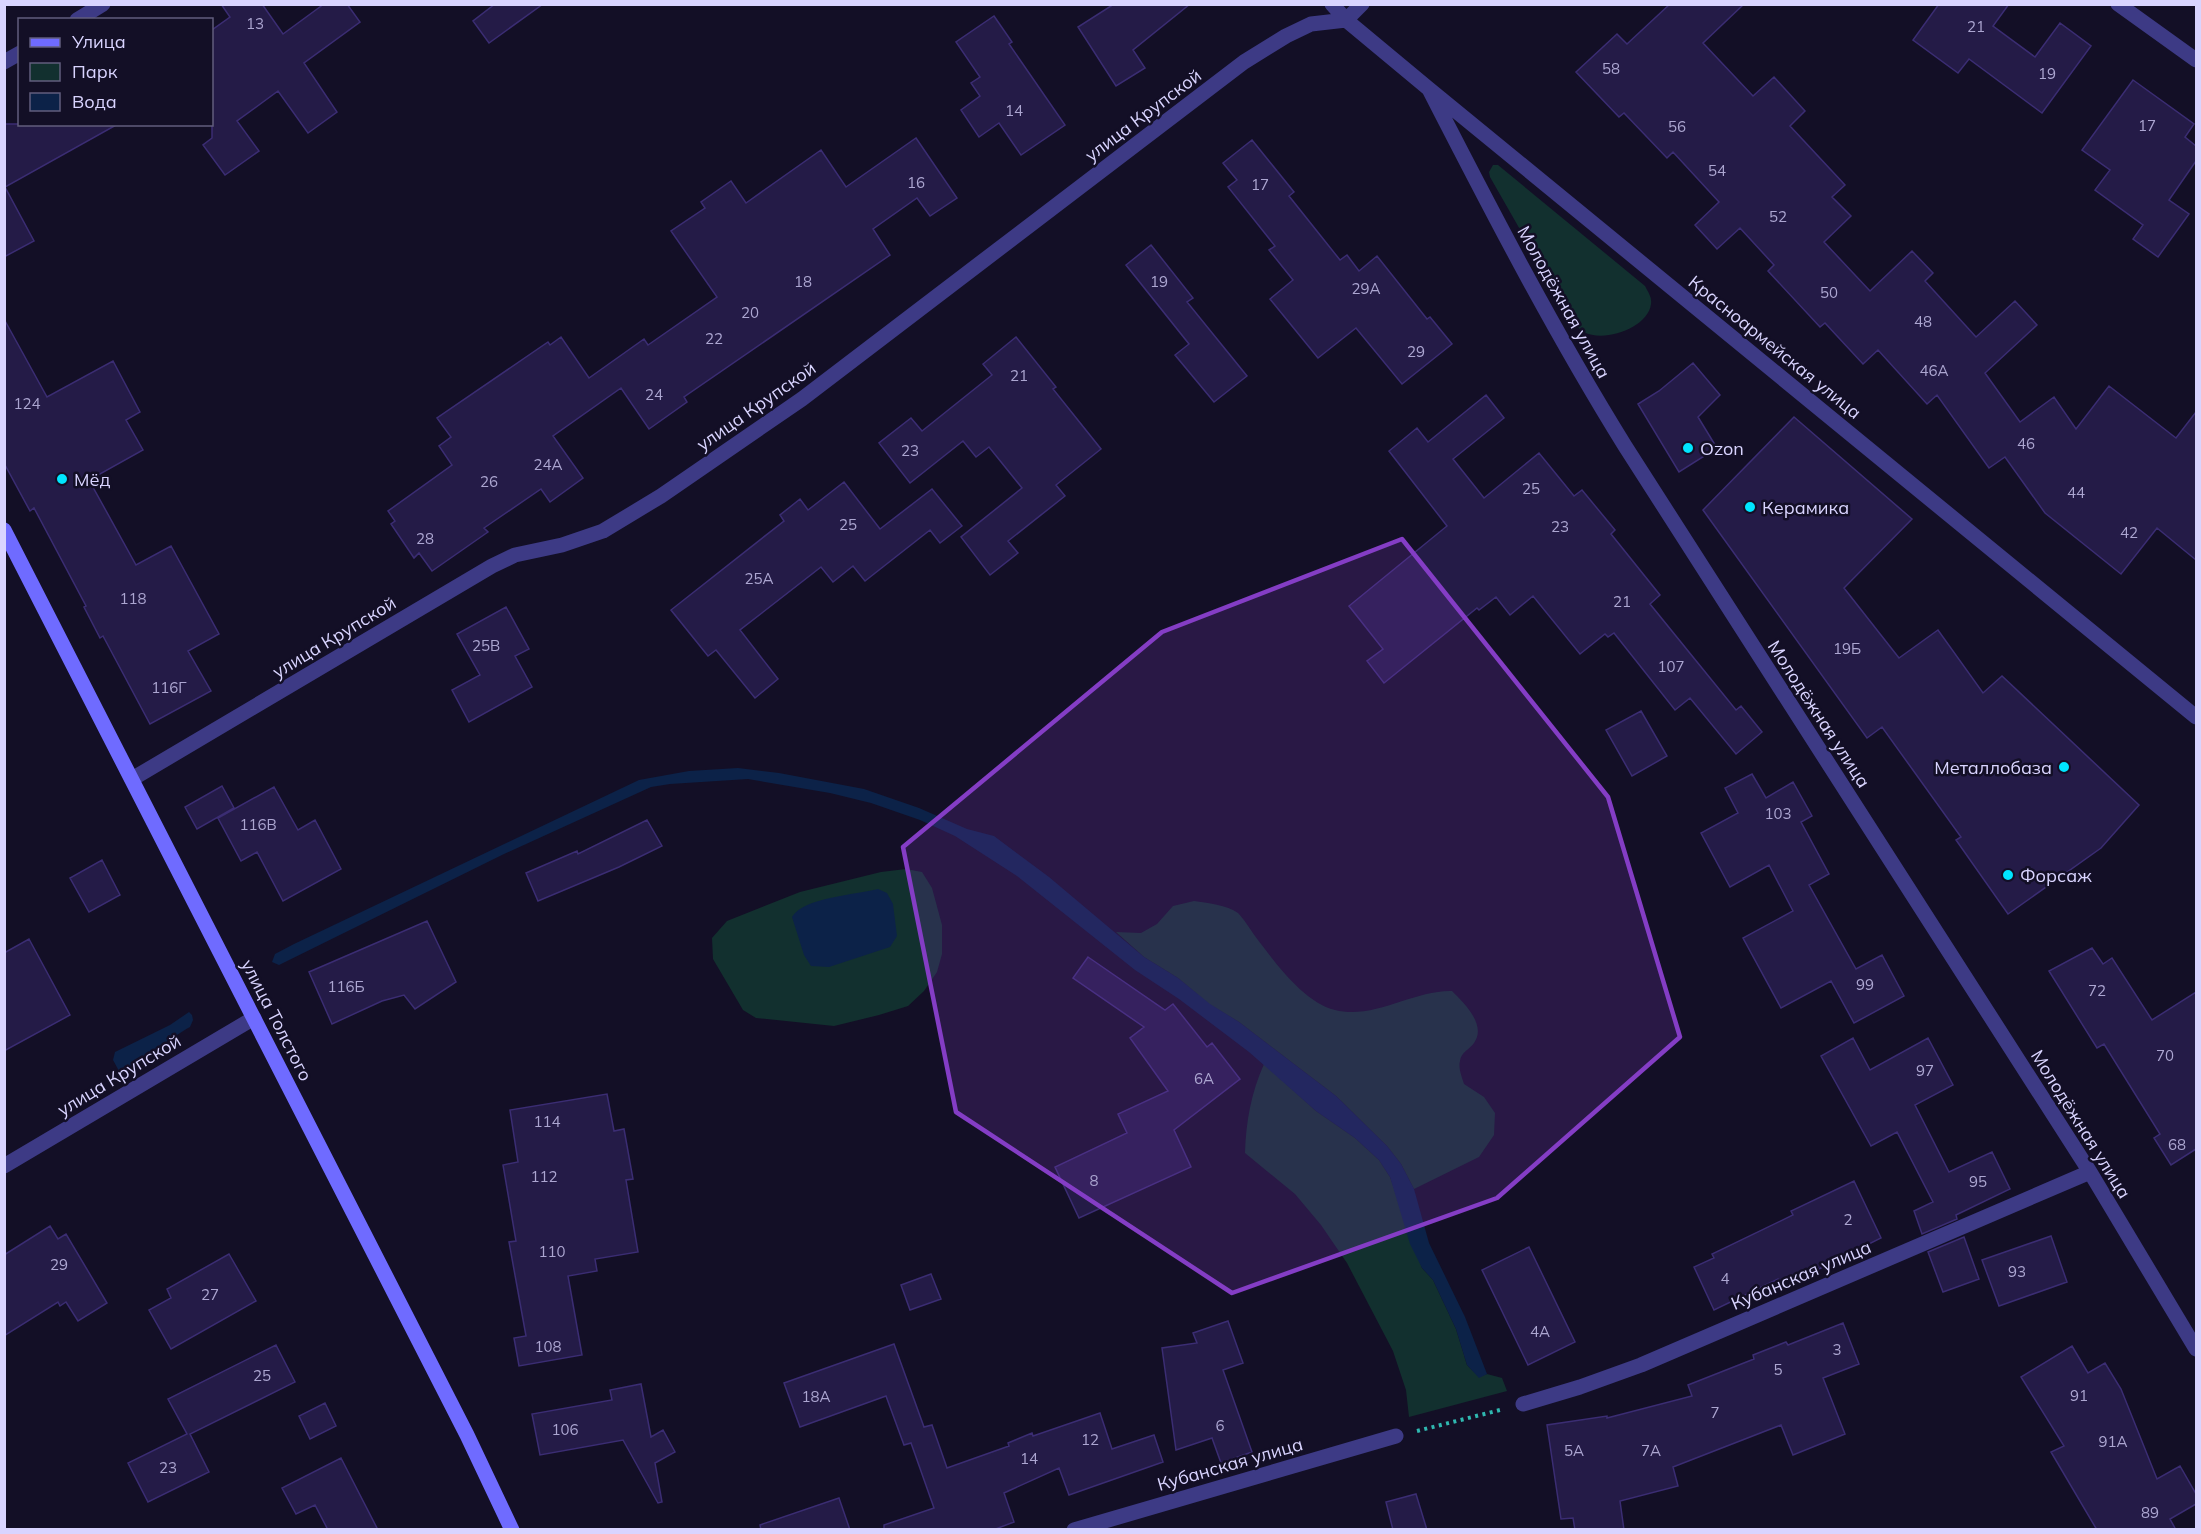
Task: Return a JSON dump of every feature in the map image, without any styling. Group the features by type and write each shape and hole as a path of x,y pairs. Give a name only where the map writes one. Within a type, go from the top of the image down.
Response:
{"main road":[{"name":"улица Толстого","path":"4,530 467,1435 512,1530"}],"street":[{"path":"80,18 103,4"},
{"name":"Красноармейская улица","path":"1332,4 1346,20 1429,89 2196,717"},
{"path":"1346,20 1362,4"},
{"path":"2118,4 2196,60"},
{"name":"улица Крупской","path":"132,779 492,566 516,555 562,545 603,531 661,496 802,399 1244,62 1286,36 1311,24 1346,20"},
{"path":"4,62 18,55"},
{"name":"Молодёжная улица","path":"1429,89 1503,235 1584,380 2090,1172 2196,1349"},
{"name":"улица Крупской","path":"4,1166 254,1018"},
{"name":"Кубанская улица","path":"1523,1404 1641,1365 2090,1172"},
{"name":"Кубанская улица","path":"1074,1530 1396,1436"}],"path":[{"path":"1436,1426 1480,1415"}],"highlighted area":[{"path":"1402,539 1608,797 1680,1037 1497,1198 1232,1293 956,1112 903,847 1162,632"}],"green space":[{"path":"1493,165 1498,165 1645,286 1651,304 1642,320 1624,331 1602,336 1584,332 1573,322 1490,177 1489,172"},
{"path":"906,869 922,872 932,888 942,925 942,954 937,972 924,991 908,1006 834,1026 756,1018 743,1010 713,959 712,938 727,921 800,892 881,872"},
{"path":"1194,901 1223,906 1238,913 1290,979 1323,1006 1350,1012 1364,1011 1423,995 1452,991 1472,1015 1478,1029 1474,1043 1461,1058 1460,1070 1464,1084 1484,1097 1495,1113 1494,1135 1479,1157 1414,1189 1401,1164 1387,1146 1336,1096 1239,1022 1209,1004 1178,978 1144,957 1116,932 1141,933 1157,924 1173,906"},
{"path":"1264,1064 1316,1111 1355,1138 1379,1160 1390,1177 1422,1268 1433,1280 1456,1329 1467,1365 1479,1377 1487,1374 1502,1378 1507,1391 1409,1417 1406,1390 1393,1351 1347,1263 1321,1225 1295,1194 1245,1153 1250,1108"}],"water":[{"path":"738,768 779,773 864,789 919,808 967,829 994,836 1049,877 1144,957 1178,978 1210,1004 1239,1022 1336,1096 1387,1146 1401,1164 1414,1189 1429,1243 1465,1317 1487,1374 1479,1378 1467,1365 1456,1329 1433,1280 1422,1268 1410,1244 1390,1177 1379,1160 1355,1138 1316,1111 1249,1052 1179,999 1135,970 1017,876 955,836 920,820 871,803 830,793 748,779 651,787 504,854 279,965 272,962 275,954 294,944 639,780 689,771"},
{"path":"878,889 887,893 893,904 897,936 890,947 829,967 811,966 804,955 792,917 798,910 819,901"},
{"path":"189,1012 193,1020 190,1027 133,1065 119,1071 113,1060 115,1052 170,1025"}],"building":[{"path":"221,4 262,4 283,34 324,4 347,4 360,22 304,63 337,112 308,133 278,91 237,121 259,151 225,175 203,145 212,138 213,29 230,17"},
{"path":"495,4 543,4 489,43 473,21"},
{"path":"1114,4 1190,4 1133,50 1145,68 1116,86 1078,27"},
{"path":"1670,4 1744,4 1703,43 1753,96 1774,77 1805,111 1790,126 1845,185 1832,197 1851,216 1824,242 1870,291 1912,251 1933,273 1925,281 1976,337 2015,301 2037,325 1985,373 2020,422 2054,397 2076,429 2109,386 2176,438 2196,412 2196,560 2157,528 2121,574 2045,513 2005,457 1989,468 1937,395 1927,404 1878,350 1863,364 1825,323 1820,327 1768,271 1774,265 1740,228 1717,249 1695,225 1719,202 1673,152 1667,158 1624,113 1619,117 1576,72 1617,34 1627,44"},
{"path":"1939,4 2009,4 1993,26 2035,57 2060,23 2091,46 2042,113 1969,59 1958,73 1913,40"},
{"path":"994,16 1012,42 1009,44 1065,125 1021,155 999,123 979,137 961,110 980,96 971,83 980,77 956,42"},
{"path":"2133,80 2194,124 2185,137 2196,146 2196,161 2169,200 2189,214 2158,257 2133,239 2143,225 2095,190 2110,170 2082,150"},
{"path":"4,124 114,126 5,187 34,241 4,257"},
{"path":"916,138 957,198 930,216 917,198 873,229 890,255 684,397 687,402 649,429 621,388 553,436 583,478 550,502 541,489 484,528 488,532 432,571 419,553 414,558 391,524 395,521 388,511 452,465 439,446 451,437 437,418 548,342 550,345 561,337 589,378 644,339 648,345 717,297 671,231 705,208 701,202 731,181 746,203 821,150 846,187"},
{"path":"1252,140 1294,192 1289,196 1340,260 1347,255 1359,271 1377,256 1427,319 1430,317 1452,344 1402,384 1356,328 1318,358 1270,299 1293,280 1269,250 1275,246 1228,187 1237,180 1223,163"},
{"path":"1151,245 1193,298 1187,302 1247,376 1214,402 1175,355 1189,344 1126,265"},
{"path":"4,319 47,397 113,361 140,412 126,420 143,450 89,480 136,565 171,546 219,634 188,651 211,691 150,724 103,636 100,638 84,607 86,606 34,508 30,511 4,463"},
{"path":"1016,337 1056,387 1053,389 1101,449 1056,485 1065,496 1008,541 1018,553 990,575 961,537 1022,488 989,447 976,457 963,441 910,483 879,443 911,418 922,431 992,375 983,364"},
{"path":"1693,363 1720,395 1698,417 1717,448 1679,472 1638,404 1659,391"},
{"path":"1486,395 1504,418 1453,459 1484,498 1539,453 1574,496 1582,490 1615,530 1611,534 1660,595 1650,604 1736,710 1741,706 1762,732 1736,754 1690,698 1675,710 1614,633 1608,637 1605,634 1580,654 1533,596 1510,615 1496,597 1479,610 1477,608 1384,683 1367,661 1383,649 1349,606 1447,526 1389,451 1417,428 1428,442"},
{"path":"1794,417 1912,519 1844,588 1899,658 1938,630 1983,693 2002,676 2139,805 2101,848 2008,914 1956,840 1961,837 1882,727 1867,738 1703,510"},
{"path":"844,482 880,529 932,489 962,526 940,543 930,530 865,581 853,566 833,582 821,567 740,630 778,679 755,698 716,650 708,656 671,610 784,521 780,515 800,499 808,510"},
{"path":"506,607 529,649 515,656 532,687 469,722 452,690 480,675 457,634"},
{"path":"1641,711 1667,756 1632,776 1606,730"},
{"path":"1752,774 1766,798 1793,782 1812,816 1801,822 1829,874 1809,885 1856,969 1882,955 1904,996 1854,1023 1831,981 1781,1008 1743,938 1793,911 1769,865 1730,887 1701,833 1738,813 1725,788"},
{"path":"222,786 234,808 197,829 185,807"},
{"path":"274,787 298,830 315,820 341,869 283,901 257,852 241,861 218,818"},
{"path":"647,820 662,846 538,901 526,873 577,851 578,854"},
{"path":"102,860 120,895 89,912 70,878"},
{"path":"427,921 456,982 415,1009 404,995 382,1001 332,1024 309,972"},
{"path":"29,939 70,1015 4,1051 4,953"},
{"path":"2092,948 2103,964 2112,958 2152,1020 2196,992 2196,1149 2171,1165 2154,1138 2160,1134 2104,1044 2097,1048 2049,971"},
{"path":"1088,957 1165,1010 1173,1004 1207,1047 1212,1043 1240,1079 1174,1130 1191,1167 1079,1218 1055,1167 1127,1133 1118,1114 1168,1091 1130,1038 1144,1027 1073,978"},
{"path":"1853,1038 1870,1070 1928,1038 1953,1085 1915,1105 1949,1172 1992,1152 2010,1189 1956,1215 1957,1219 1922,1234 1914,1211 1933,1202 1897,1132 1871,1146 1821,1056"},
{"path":"607,1094 614,1131 624,1129 633,1179 626,1180 638,1252 595,1259 597,1271 568,1276 582,1355 519,1366 514,1338 526,1336 509,1242 516,1241 503,1165 518,1162 510,1110"},
{"path":"1854,1181 1881,1238 1819,1269 1817,1266 1780,1284 1778,1279 1714,1310 1694,1267 1714,1258 1712,1254 1793,1215 1791,1211"},
{"path":"50,1226 58,1239 66,1234 107,1303 78,1321 66,1302 60,1306 58,1302 4,1336 4,1255"},
{"path":"2051,1236 2067,1282 1999,1306 1982,1260"},
{"path":"1964,1237 1979,1279 1943,1292 1928,1252"},
{"path":"1529,1247 1575,1342 1528,1365 1482,1270"},
{"path":"229,1254 256,1301 171,1349 149,1310 171,1298 167,1289"},
{"path":"931,1274 941,1299 910,1310 901,1285"},
{"path":"1228,1321 1243,1363 1223,1370 1252,1452 1221,1463 1212,1438 1176,1450 1162,1348 1197,1343 1193,1333"},
{"path":"1843,1323 1859,1364 1823,1378 1845,1434 1793,1455 1781,1425 1673,1467 1678,1486 1620,1501 1624,1530 1575,1530 1573,1518 1561,1519 1547,1425 1607,1416 1607,1418 1692,1396 1688,1385 1754,1359 1753,1355 1786,1342 1788,1345"},
{"path":"894,1344 924,1427 932,1425 947,1468 1009,1446 1008,1443 1032,1433 1033,1436 1100,1413 1112,1449 1154,1435 1163,1462 1069,1495 1059,1468 1004,1493 1014,1522 993,1530 884,1530 884,1525 934,1508 911,1443 904,1445 886,1396 800,1427 784,1383"},
{"path":"276,1345 295,1382 190,1434 209,1472 148,1502 128,1463 187,1434 168,1399"},
{"path":"2072,1346 2088,1373 2105,1363 2121,1389 2157,1479 2180,1466 2196,1494 2196,1504 2170,1519 2176,1530 2097,1530 2051,1452 2064,1446 2021,1377"},
{"path":"641,1384 651,1437 663,1430 675,1452 655,1463 662,1502 658,1503 623,1440 540,1455 532,1414 612,1400 610,1390"},
{"path":"325,1403 336,1426 310,1439 299,1416"},
{"path":"341,1458 378,1530 328,1530 315,1505 296,1514 282,1488"},
{"path":"1416,1494 1427,1530 1393,1530 1386,1502"},
{"path":"839,1498 850,1530 761,1530 760,1525"}],"place":[{"name":"Ozon","path":"1688,448"},
{"name":"Мёд","path":"62,479"},
{"name":"Керамика","path":"1750,507"},
{"name":"Металлобаза","path":"2064,767"},
{"name":"Форсаж","path":"2008,875"}]}
